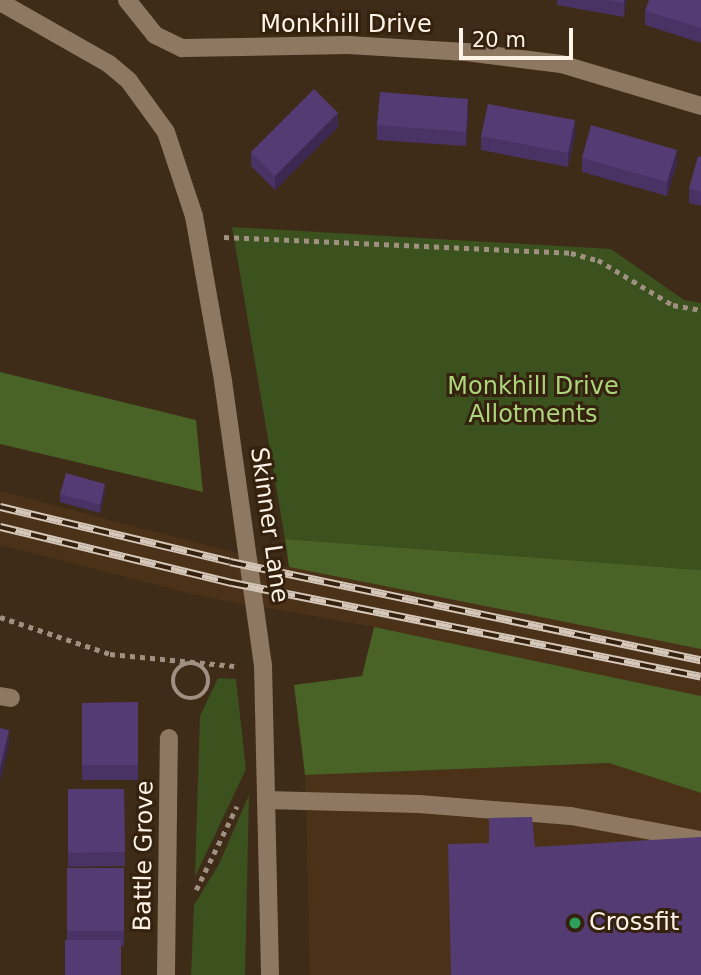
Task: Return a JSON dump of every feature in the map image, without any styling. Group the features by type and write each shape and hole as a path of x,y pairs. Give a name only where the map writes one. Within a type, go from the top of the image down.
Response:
{"street":[{"name":"Monkhill Drive","path":"127,0 155,35 182,48 209,50 348,45 466,52 561,64 701,106"},
{"name":"Skinner Lane","path":"0,2 109,64 142,97 175,152 198,238 263,665 270,975"},
{"name":"Battle Grove","path":"166,975 169,738"},
{"path":"266,800 419,804 571,816 701,840"}],"path":[{"path":"198,238 570,253 598,260 673,305 701,310"},
{"path":"0,617 110,654 191,663 263,665"},
{"path":"191,663 208,674 209,684 196,698 185,698 173,683 175,673 191,663"},
{"path":"169,898 192,897 242,795"}],"shaded area":[{"path":"0,491 289,567 701,629 701,696 374,627 200,596 0,545"},
{"path":"609,763 701,793 701,975 310,975 305,775"}],"green space":[{"name":"Monkhill Drive Allotments","path":"232,227 611,249 684,300 701,303 701,570 285,539"},
{"path":"0,372 196,420 203,492 0,444"},
{"path":"285,539 701,570 701,649 289,567"},
{"path":"374,627 701,696 701,793 609,763 305,775 294,685 362,676"},
{"path":"218,678 236,679 246,769 195,877 200,716"},
{"path":"249,795 245,975 191,975 194,905 219,864"}],"building":[{"path":"649,0 701,0 701,28 645,11"},
{"path":"314,89 338,113 275,176 251,152"},
{"path":"380,92 468,99 466,132 377,125"},
{"path":"488,104 575,120 568,153 481,136"},
{"path":"591,125 677,150 667,182 582,158"},
{"path":"698,156 701,157 701,192 689,188"},
{"path":"66,473 105,484 100,505 60,494"},
{"path":"138,702 138,765 82,765 82,703"},
{"path":"0,728 9,730 0,768"},
{"path":"68,789 124,789 125,852 68,853"},
{"name":"Crossfit","path":"532,817 535,847 701,837 701,975 451,975 448,844 489,843 489,818"},
{"path":"67,868 124,868 124,931 67,931"},
{"path":"65,940 121,940 121,975 65,975"}],"railway":[{"path":"0,507 230,562 701,660"},
{"path":"0,527 232,583 701,677"}],"place":[{"name":"Crossfit","path":"575,923"}]}
